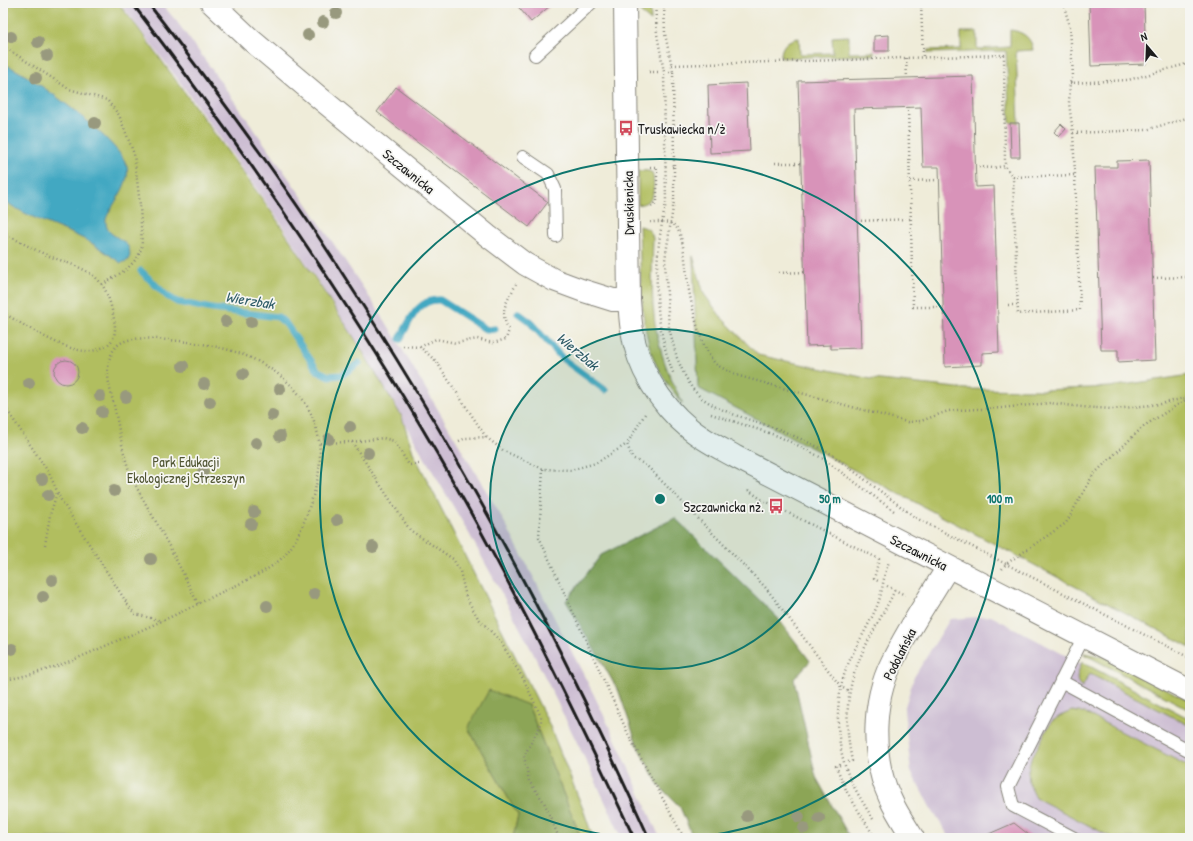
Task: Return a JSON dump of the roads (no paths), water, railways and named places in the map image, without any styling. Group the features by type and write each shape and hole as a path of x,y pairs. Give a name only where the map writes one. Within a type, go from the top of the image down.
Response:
{"street":[{"name":"Szczawnicka","path":"212,3 252,40 321,99 488,236 525,264 554,280 581,290 613,300 629,300"},
{"name":"Druskienicka","path":"625,3 629,300 632,331 638,353 652,384 660,397"},
{"name":"Szczawnicka","path":"660,397 675,416 690,429 736,457 1190,691"},
{"name":"Podolańska","path":"913,838 899,816 884,782 878,758 877,719 883,685 892,662 948,567"}],"lane":[{"path":"535,55 591,3"},
{"path":"523,157 548,174 555,189 556,236"},
{"path":"1074,838 1054,832 1013,806 1008,787 1084,636"},
{"path":"1061,681 1190,751"}],"water":[{"path":"3,64 15,69 52,93 92,126 122,156 127,167 127,178 123,189 108,214 106,221 108,229 111,233 125,242 128,247 130,252 129,260 121,263 89,242 74,234 32,217 3,200"}],"waterway":[{"name":"Wierzbak","path":"141,271 167,296 177,302 212,309 278,317 286,324 318,371 329,376 342,375 359,363"},
{"name":"Wierzbak","path":"400,339 415,313 425,303 432,300 440,300 487,330 495,329"},
{"name":"Wierzbak","path":"518,313 529,321 563,359 605,390"}],"railway":[{"path":"132,3 176,61 260,178 341,298 418,421 454,483 525,615 592,748 634,838"},
{"path":"148,3 220,98 313,229 403,369 467,478 527,587 598,730 649,838"}],"place":[{"name":"Truskawiecka n/ż","path":"626,128"},
{"name":"Szczawnicka nż.","path":"776,506"}],"park label":[{"name":"Park Edukacji Ekologicznej Strzeszyn","path":"186,470"}]}
